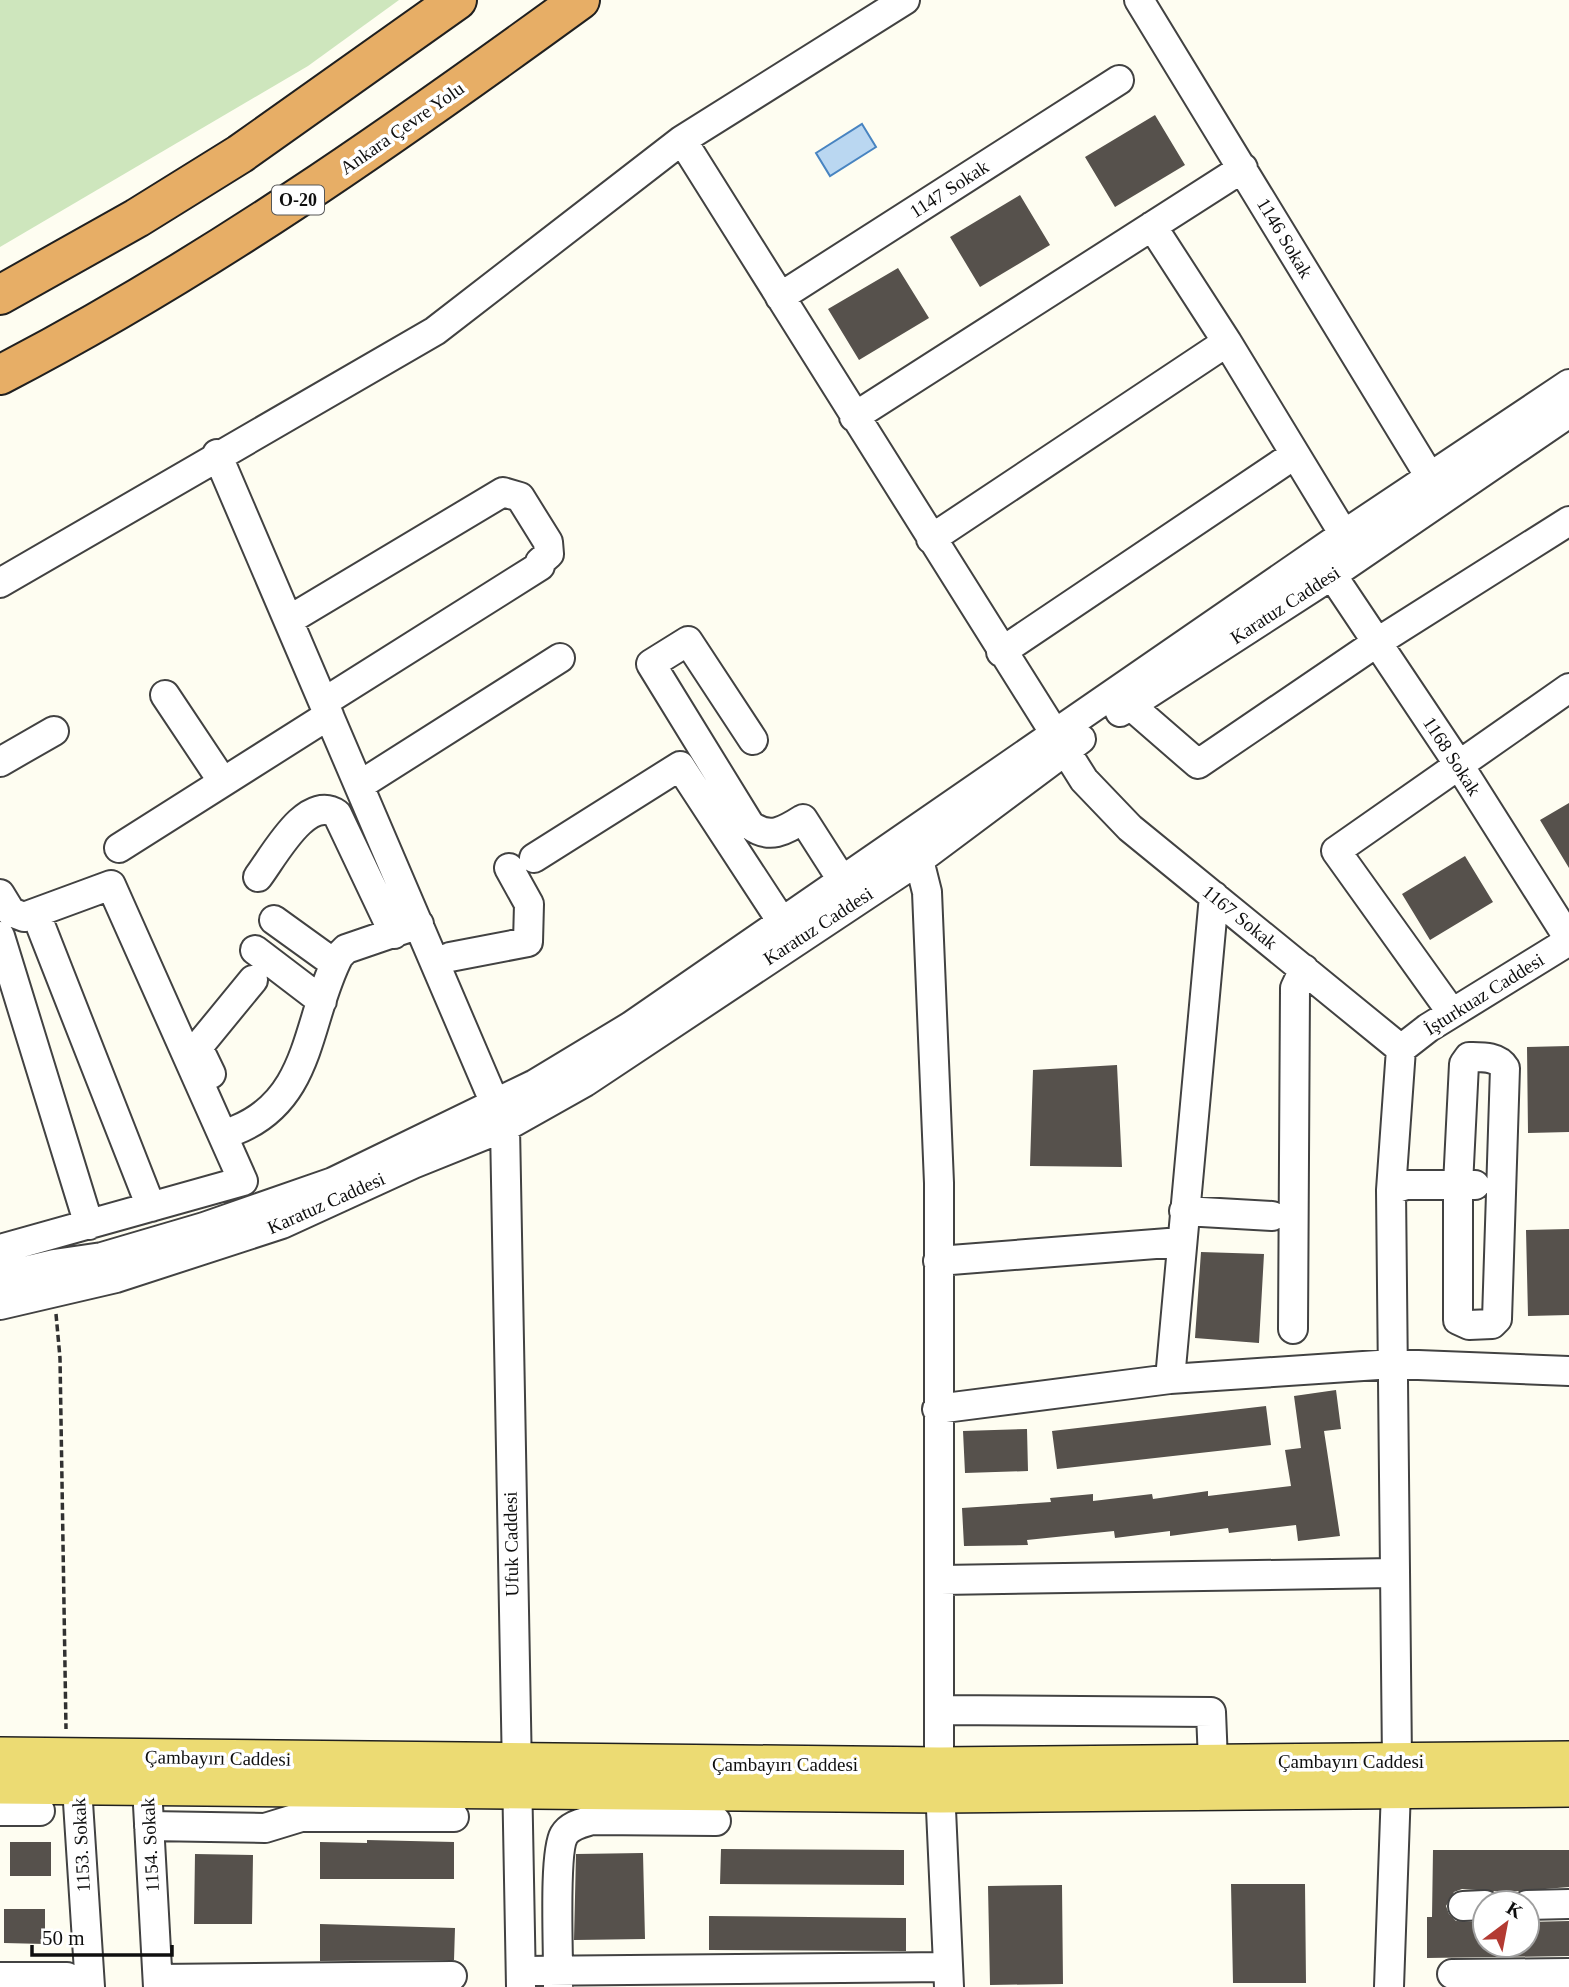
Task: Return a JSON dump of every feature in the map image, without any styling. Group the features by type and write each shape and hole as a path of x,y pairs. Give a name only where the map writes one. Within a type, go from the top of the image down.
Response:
{"highway":[{"path":"0,295 116,230 240,154 457,0"},
{"name":"Ankara Çevre Yolu","path":"0,374 97,324 265,222 383,142 580,0"}],"main road":[{"name":"Çambayırı Caddesi","path":"0,1755 147,1787 516,1776"},
{"name":"Çambayırı Caddesi","path":"0,1786 72,1771 940,1780 1397,1777 1569,1759"},
{"name":"Çambayırı Caddesi","path":"940,1780 1213,1762 1569,1789"}],"street":[{"path":"0,583 217,454 435,331 682,140 905,0"},
{"name":"1146 Sokak","path":"1139,0 1430,477"},
{"name":"1147 Sokak","path":"780,298 1119,80"},
{"name":"1167 Sokak","path":"682,140 1001,652 1084,780 1130,828 1401,1049"},
{"path":"854,416 1243,168"},
{"path":"1152,226 1227,342 1350,546"},
{"path":"931,539 1227,342"},
{"name":"Karatuz Caddesi","path":"1060,742 1130,705 1332,575 1350,546 1430,477 1569,384"},
{"name":"Karatuz Caddesi","path":"0,1305 116,1278 413,1164 501,1115 620,1060 732,982 919,860 1060,742 1350,546 1569,413"},
{"path":"217,454 360,785 407,929"},
{"path":"1001,652 1294,455"},
{"path":"119,848 223,782 540,564 549,554 548,542 520,497 503,492 289,621"},
{"path":"1130,705 1198,764 1376,643 1569,521"},
{"name":"1168 Sokak","path":"1332,575 1459,765 1569,940"},
{"path":"753,740 688,641 651,664 750,825 761,832 776,834 803,820 842,880"},
{"path":"360,785 560,658"},
{"path":"1452,1013 1336,850 1569,688"},
{"path":"165,695 223,782"},
{"path":"0,762 54,731"},
{"path":"258,877 307,814 320,808 337,814 407,929 436,963 501,1115 535,1084 631,1026 842,880 1060,742"},
{"path":"436,963 450,957 528,942 529,904 522,863 680,766 782,922"},
{"path":"521,1979 948,1977 940,1780 941,1580 937,1409 939,1183 927,892 919,860"},
{"path":"0,894 15,915 24,917 111,885 243,1181 0,1249"},
{"path":"1170,1378 1214,896"},
{"path":"36,914 151,1207"},
{"path":"274,920 335,964"},
{"path":"236,1130 262,1118 282,1098 305,1054 335,964 346,948 407,929"},
{"path":"0,936 89,1225"},
{"name":"İşturkuaz Caddesi","path":"1401,1049 1452,1013 1569,940"},
{"path":"255,950 322,1000"},
{"path":"1293,1329 1295,988 1304,969"},
{"path":"0,1278 278,1214 198,1047 253,980"},
{"path":"1390,1987 1397,1777 1391,1190 1401,1049"},
{"path":"1469,1057 1494,1059 1502,1062 1505,1068 1500,1185 1497,1319 1492,1324 1469,1325 1458,1320 1457,1307 1458,1185 1464,1064 1469,1057"},
{"name":"Ufuk Caddesi","path":"501,1115 521,1979"},
{"path":"1391,1190 1406,1185 1500,1185"},
{"path":"1184,1211 1272,1216"},
{"path":"938,1261 1181,1242"},
{"path":"937,1409 1170,1378 1393,1364 1569,1371"},
{"path":"941,1580 1394,1573"},
{"path":"940,1710 1212,1712 1213,1762"},
{"name":"1153. Sokak","path":"72,1771 78,1982"},
{"name":"1154. Sokak","path":"147,1787 158,1983"},
{"path":"0,1811 40,1811"},
{"path":"149,1826 265,1828 300,1816 454,1817"},
{"path":"558,1979 560,1850 564,1834 575,1825 592,1820 716,1821"},
{"path":"1541,1905 1569,1904"},
{"path":"1452,1974 1569,1973"},
{"path":"158,1983 452,1976"},
{"path":"0,1977 78,1982"}],"path":[{"path":"54,1291 60,1358 62,1631 72,1771"}],"green space":[{"path":"0,0 399,0 308,66 0,247"}],"water":[{"path":"862,124 876,147 830,176 816,153"}],"building":[{"path":"1155,115 1185,165 1115,207 1085,157"},
{"path":"1020,195 1050,245 980,287 950,237"},
{"path":"898,268 929,318 859,360 828,309"},
{"path":"1569,803 1569,868 1540,820"},
{"path":"1465,856 1493,902 1430,940 1402,894"},
{"path":"1569,1046 1569,1132 1528,1133 1527,1047"},
{"path":"1117,1065 1122,1167 1030,1166 1033,1070"},
{"path":"1569,1229 1569,1315 1528,1316 1526,1230"},
{"path":"1201,1252 1264,1254 1259,1343 1195,1338"},
{"path":"1336,1390 1341,1429 1324,1431 1340,1536 1298,1541 1296,1525 1229,1533 1228,1528 1170,1536 1170,1531 1115,1538 1114,1531 1027,1540 1028,1545 964,1546 962,1508 1051,1502 1050,1498 1093,1494 1093,1501 1152,1494 1153,1499 1208,1491 1208,1496 1291,1486 1285,1450 1301,1448 1294,1396"},
{"path":"1266,1406 1271,1445 1057,1469 1052,1431"},
{"path":"1027,1429 1028,1471 965,1473 963,1431"},
{"path":"367,1840 454,1842 454,1879 320,1879 320,1842 367,1843"},
{"path":"10,1842 51,1842 51,1876 10,1876"},
{"path":"721,1849 904,1850 904,1885 720,1884"},
{"path":"1433,1850 1569,1850 1569,1887 1462,1889 1454,1892 1446,1906 1456,1921 1471,1922 1471,1957 1427,1958 1427,1917 1432,1917"},
{"path":"643,1853 645,1939 574,1940 576,1854"},
{"path":"195,1854 253,1855 252,1924 194,1924"},
{"path":"1231,1884 1305,1884 1306,1983 1233,1983"},
{"path":"1062,1885 1063,1984 990,1985 988,1886"},
{"path":"4,1909 45,1909 45,1944 4,1943"},
{"path":"709,1916 906,1918 906,1951 709,1950"},
{"path":"1569,1921 1569,1956 1541,1956 1541,1922"},
{"path":"320,1924 455,1928 454,1960 320,1961"}]}
